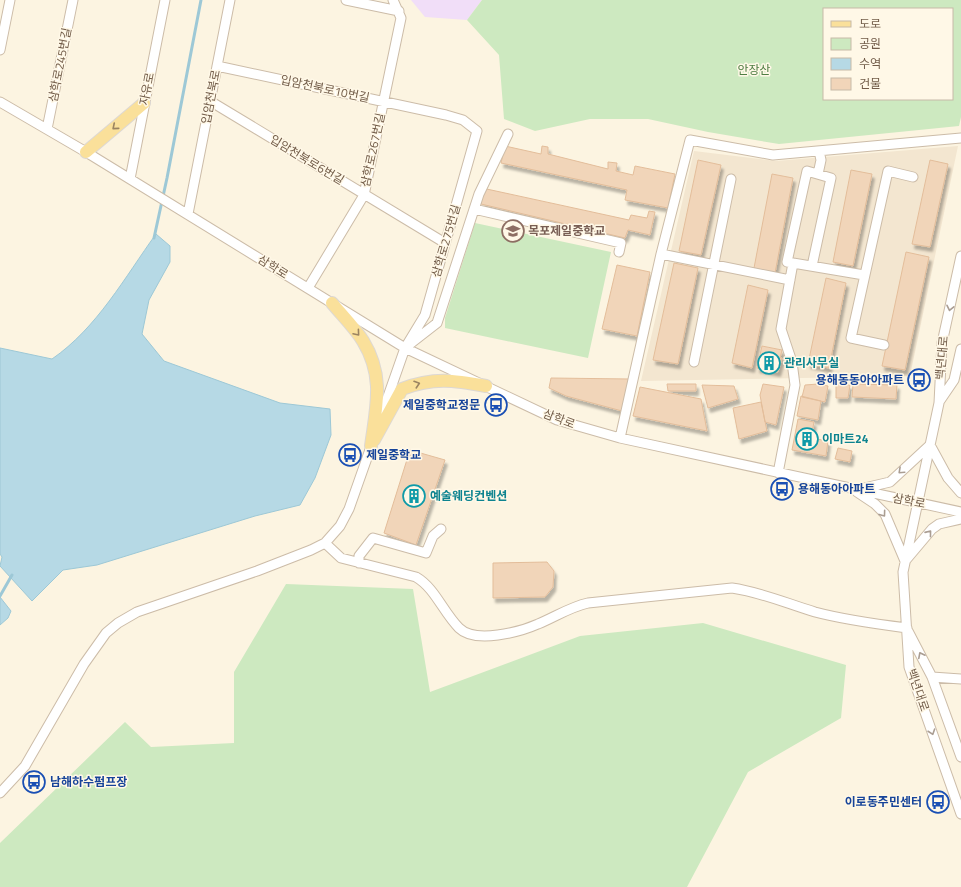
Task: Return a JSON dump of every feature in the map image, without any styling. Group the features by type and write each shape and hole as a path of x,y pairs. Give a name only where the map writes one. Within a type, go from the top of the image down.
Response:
{"main road":[{"path":"86,152 144,103"},
{"path":"332,303 363,340 372,359 378,383 371,446"},
{"path":"371,446 402,389 422,382 436,380 460,381 486,386"}],"street":[{"path":"0,50 10,0"},
{"name":"삼학로245번길","path":"47,129 73,0"},
{"name":"자유로","path":"130,179 164,0"},
{"name":"입암천북로","path":"188,214 230,0"},
{"path":"346,0 399,11"},
{"path":"393,0 399,11"},
{"name":"삼학로267번길","path":"308,288 364,195 401,18 399,11"},
{"name":"입암천북로10번길","path":"217,66 463,120 477,131"},
{"name":"입암천북로6번길","path":"210,101 445,243"},
{"path":"0,102 130,179"},
{"name":"삼학로275번길","path":"325,543 340,526 349,509 406,348 424,315 477,131"},
{"path":"406,348 437,323 479,194 508,134"},
{"path":"620,438 661,254 690,140 773,155 961,138"},
{"path":"818,174 821,160 820,151"},
{"path":"884,345 851,338 888,171 913,177"},
{"path":"812,266 831,178 807,172 787,262 864,275"},
{"name":"삼학로","path":"130,179 406,348 557,420 620,438 853,490 961,512"},
{"path":"694,362 731,179"},
{"path":"474,209 621,243 619,252"},
{"path":"661,254 790,280"},
{"name":"백년대로","path":"939,403 942,343 961,256"},
{"path":"778,473 795,384 792,362 780,329 793,263"},
{"name":"백년대로","path":"939,403 958,380 961,349"},
{"path":"0,793 25,766 98,643 118,623 137,612 257,571 325,543 341,558 416,577 425,582 460,629 482,636 503,634 538,625 573,607 588,603 732,588 749,590 816,612 854,621 907,628 903,572 939,403"},
{"path":"853,490 874,487 890,482 930,445"},
{"path":"930,445 948,478 961,493"},
{"path":"853,490 875,504 885,514 905,561"},
{"path":"905,561 932,529 939,524 961,519"},
{"path":"358,563 359,556 373,538 426,554 433,536 441,529"},
{"name":"백년대로","path":"907,628 932,677 961,757"},
{"name":"백년대로","path":"907,628 909,667 961,814"},
{"path":"932,677 961,679"}],"shaded area":[{"path":"411,0 482,0 467,20 425,17"},
{"path":"958,146 910,376 641,381 694,151 776,161"}],"green space":[{"name":"안장산","path":"482,0 961,0 961,117 959,126 779,144 708,132 648,119 590,119 535,131 504,119 499,55 467,20"},
{"path":"475,223 611,252 588,358 445,328 445,318"},
{"path":"286,584 413,589 430,692 580,636 703,623 846,665 841,718 748,772 687,887 0,887 0,843 125,722 151,747 234,743 234,672"}],"water":[{"path":"156,234 170,246 170,262 149,300 142,334 164,361 280,403 330,409 331,435 315,478 300,505 255,516 97,565 63,570 32,601 0,566 2,557 0,554 0,348 52,359 83,332 97,317"},
{"path":"0,597 11,611 8,618 0,625"}],"building":[{"path":"505,146 541,154 542,146 548,147 548,154 608,169 608,162 617,163 616,171 633,175 635,166 675,174 668,208 625,200 627,190 501,163"},
{"path":"698,160 721,165 701,255 679,251"},
{"path":"930,160 948,164 930,247 912,244"},
{"path":"851,170 872,174 853,266 833,262"},
{"path":"772,174 793,178 775,273 754,268"},
{"path":"482,188 629,220 631,215 647,218 649,211 655,212 650,235 628,230 625,238 481,204"},
{"path":"906,252 929,257 905,370 882,366"},
{"path":"674,263 698,268 678,364 653,360"},
{"path":"617,265 650,272 637,336 602,329"},
{"path":"826,278 846,283 829,368 808,364"},
{"path":"748,285 768,290 752,368 732,363"},
{"name":"관리사무실","path":"762,346 782,350 780,358 782,358 778,372 757,368"},
{"path":"551,378 631,379 622,411 566,396 549,388"},
{"path":"667,384 696,384 696,391 668,391"},
{"path":"763,384 784,387 776,425 765,422 760,395"},
{"path":"818,384 828,386 825,402 802,397 805,385"},
{"path":"836,384 850,385 848,398 836,398"},
{"path":"853,384 897,385 896,399 852,397"},
{"path":"702,385 734,386 738,399 708,408"},
{"path":"640,387 701,399 707,431 633,416"},
{"path":"801,396 821,401 818,420 797,416"},
{"path":"761,402 767,431 739,439 733,408"},
{"name":"이마트24","path":"798,419 814,422 811,438 828,441 826,456 792,450"},
{"path":"838,448 852,451 850,462 835,459"},
{"name":"예술웨딩컨벤션","path":"410,450 445,460 416,545 384,533"},
{"path":"547,562 554,571 553,587 545,597 493,598 493,563"}],"waterway":[{"path":"154,238 201,0"},
{"path":"0,596 12,575"}],"place":[{"name":"목포제일중학교","path":"513,231"},
{"name":"관리사무실","path":"769,363"},
{"name":"용해동동아아파트","path":"919,380"},
{"name":"제일중학교정문","path":"496,405"},
{"name":"이마트24","path":"807,439"},
{"name":"제일중학교","path":"350,455"},
{"name":"용해동아아파트","path":"782,489"},
{"name":"예술웨딩컨벤션","path":"414,496"},
{"name":"남해하수펌프장","path":"34,782"},
{"name":"이로동주민센터","path":"938,802"}]}
